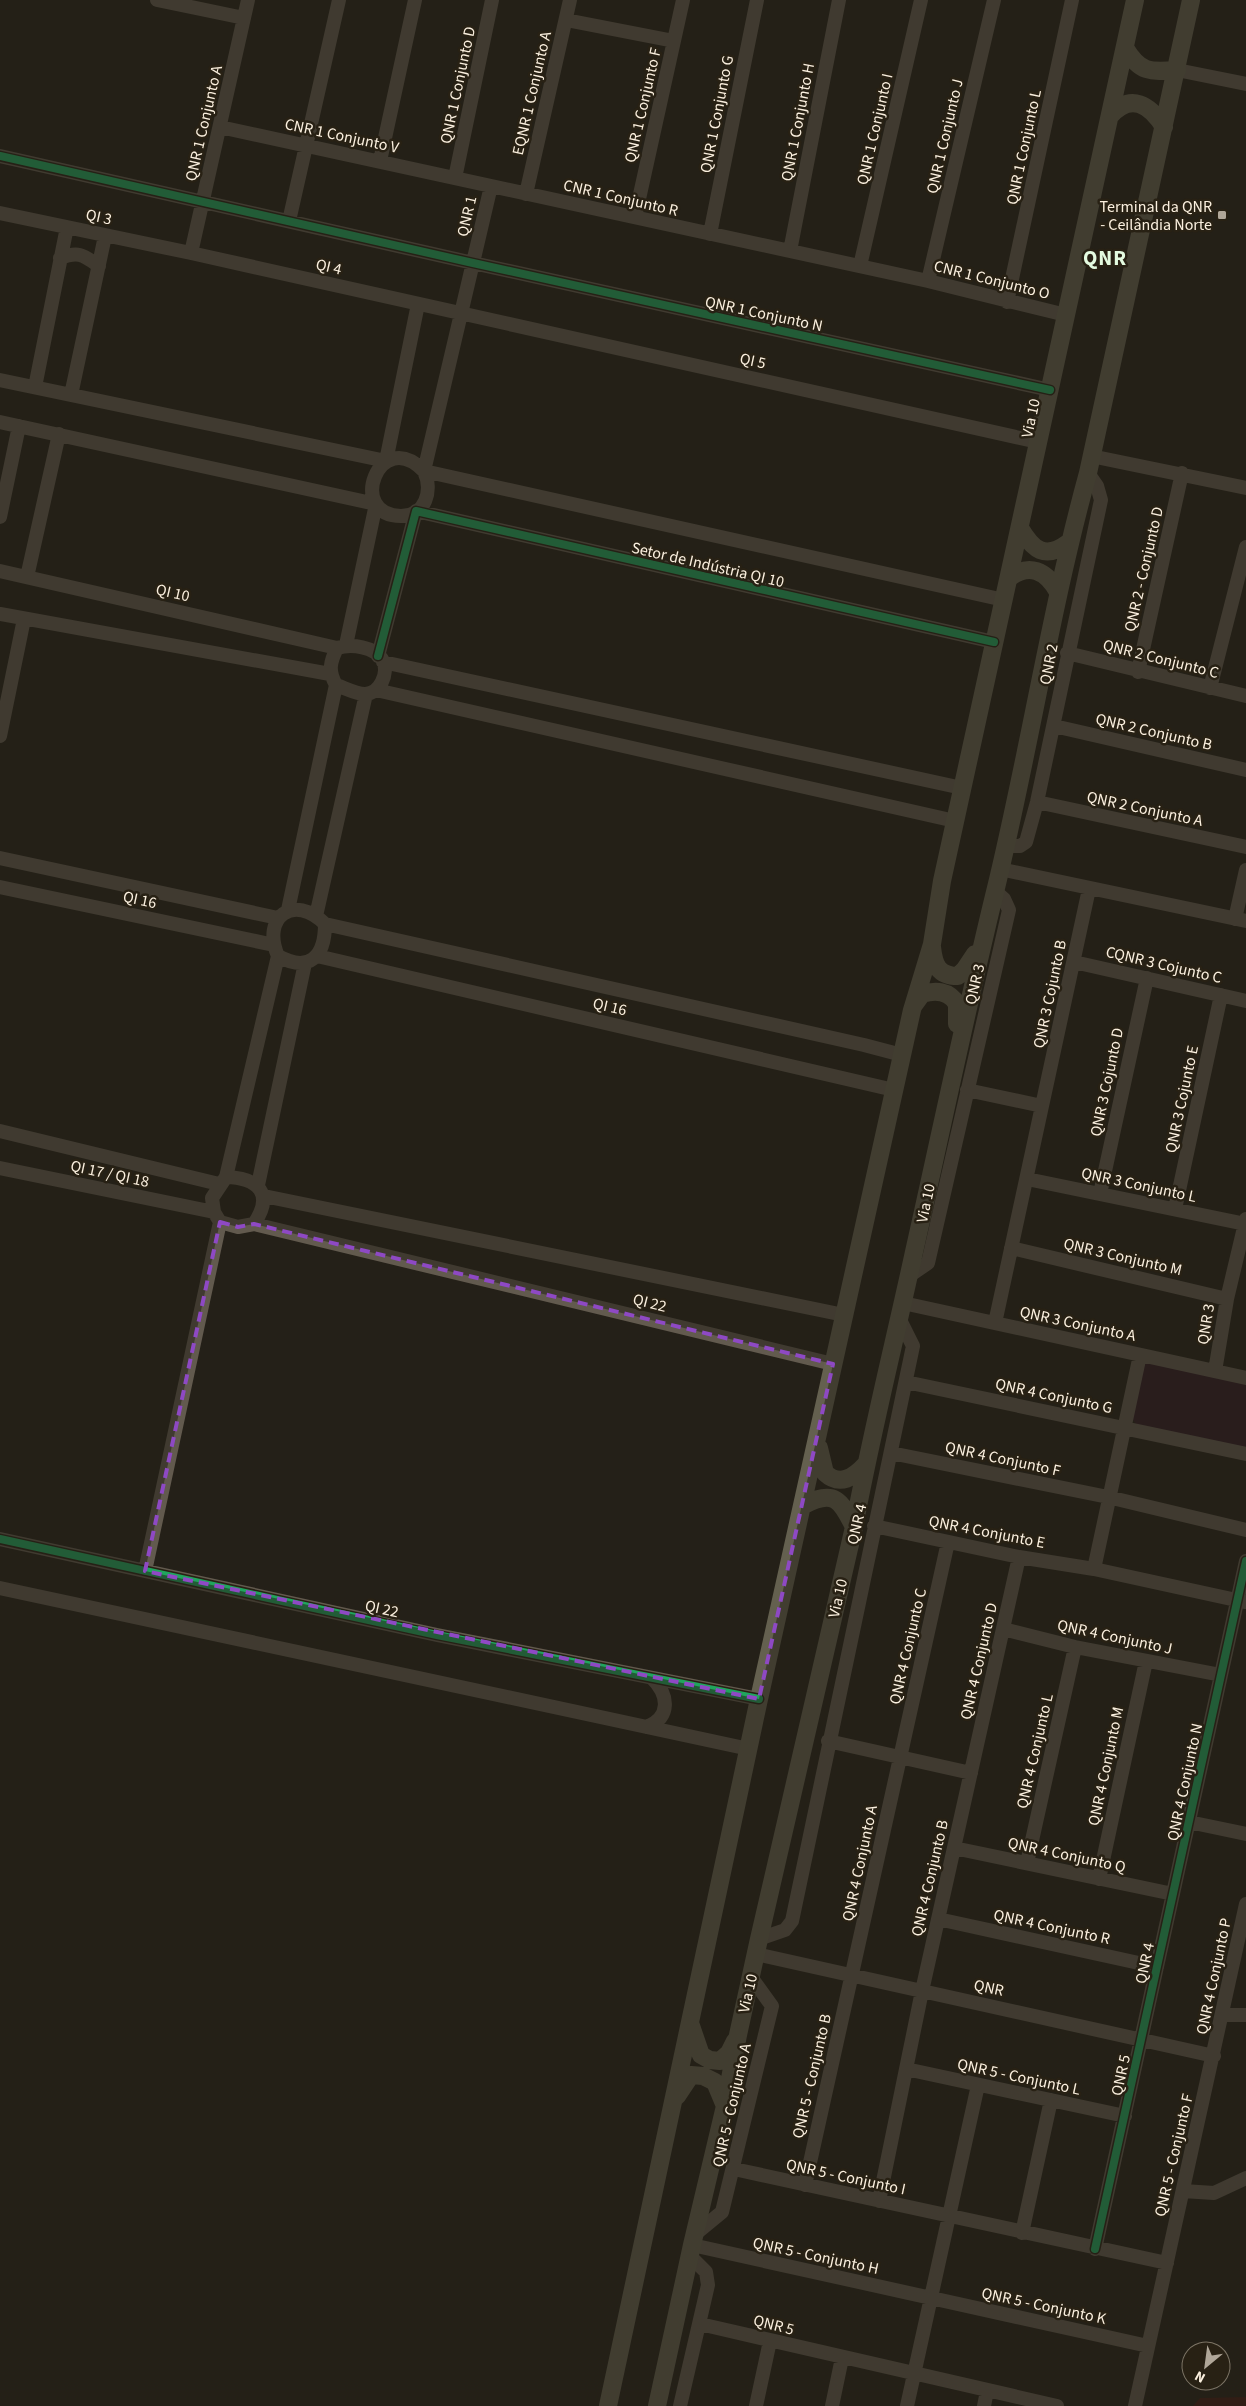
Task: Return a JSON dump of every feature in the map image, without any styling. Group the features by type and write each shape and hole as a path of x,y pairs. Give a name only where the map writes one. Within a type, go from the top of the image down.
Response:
{"main road":[{"name":"Via 10","path":"608,2406 654,2198 671,2104 759,1699 804,1505 833,1364 912,1010 932,944 962,788 1135,0"},
{"name":"Via 10","path":"657,2406 725,2106 738,2035 854,1527 866,1464 909,1276 980,945 1000,869 1068,543 1088,473 1191,0"},
{"path":"1125,48 1133,63 1142,68 1159,72 1177,70"},
{"path":"1110,116 1118,107 1134,103 1146,106 1156,114 1164,127"},
{"path":"1020,528 1027,541 1036,549 1048,552 1059,550 1068,543"},
{"path":"1009,578 1018,571 1036,570 1053,583 1058,592"},
{"path":"932,944 934,963 942,973 949,976 958,976 965,969 980,945"},
{"path":"912,1010 922,994 940,991 954,998 957,1004 958,1016 955,1059"},
{"path":"818,1440 823,1467 829,1477 845,1480 856,1474 866,1464"},
{"path":"804,1505 818,1498 831,1497 841,1504 854,1527"},
{"path":"690,2023 701,2055 710,2060 720,2061 729,2053 738,2035"},
{"path":"671,2104 691,2075 704,2076 715,2082 725,2106"}],"street":[{"path":"157,0 244,18"},
{"name":"QNR 1 Conjunto A","path":"190,253 248,0"},
{"path":"289,221 339,0"},
{"path":"380,161 415,0"},
{"name":"QNR 1 Conjunto D","path":"455,178 492,0"},
{"name":"EQNR 1 Conjunto A","path":"526,194 570,0"},
{"name":"QNR 1 Conjunto F","path":"635,218 683,0"},
{"name":"QNR 1 Conjunto G","path":"710,234 757,0"},
{"name":"QNR 1 Conjunto H","path":"790,251 839,0"},
{"name":"QNR 1 Conjunto I","path":"860,266 921,0"},
{"name":"QNR 1 Conjunto J","path":"928,281 994,0"},
{"name":"QNR 1 Conjunto L","path":"1008,302 1072,0"},
{"path":"566,20 674,41"},
{"path":"1177,70 1246,84"},
{"name":"CNR 1 Conjunto V","path":"220,127 455,178"},
{"name":"QNR 1 Conjunto N","path":"0,156 473,263 1050,390"},
{"name":"QNR 1","path":"455,178 551,199"},
{"name":"QNR 1","path":"424,471 491,186"},
{"name":"CNR 1 Conjunto R","path":"551,199 790,251"},
{"name":"QI 3","path":"0,213 190,253"},
{"path":"35,387 67,227"},
{"path":"71,396 105,236"},
{"name":"CNR 1 Conjunto O","path":"790,251 928,281 1066,315"},
{"path":"60,258 73,253 85,256 99,266"},
{"name":"QI 4","path":"190,253 460,313"},
{"path":"386,462 418,304"},
{"name":"QI 5","path":"460,313 1038,442"},
{"path":"0,380 386,462"},
{"path":"0,422 376,504"},
{"path":"0,517 19,426"},
{"path":"27,577 59,434"},
{"path":"1091,456 1182,473 1246,488"},
{"path":"396,458 407,459 417,464 424,471 428,481 429,492 425,502 416,512 406,516 395,516 384,512 376,504 372,493 372,480 377,470 386,462 396,458"},
{"name":"Setor de Indústria QI 10","path":"424,471 1004,600"},
{"name":"QNR 2","path":"1004,846 1020,846 1026,842 1037,802 1054,726 1067,653 1101,500 1097,486 1088,473"},
{"name":"QNR 2 - Conjunto D","path":"1138,672 1182,473"},
{"path":"145,1571 217,1217 212,1198 222,1180 276,951 273,932 283,914 333,679 331,660 342,647 376,504"},
{"path":"217,1217 238,1227 254,1224 262,1212 261,1191 311,960 325,941 320,920 371,692 384,677 381,659 416,512"},
{"name":"Setor de Indústria QI 10","path":"416,512 994,642"},
{"path":"1210,688 1246,547"},
{"name":"QI 10","path":"0,572 342,647"},
{"path":"0,614 333,679 371,692 955,821"},
{"path":"0,736 24,619"},
{"path":"342,647 361,647 381,659 962,788"},
{"name":"QNR 2 Conjunto C","path":"1067,653 1138,672 1246,696"},
{"name":"QNR 2 Conjunto B","path":"1054,726 1246,770"},
{"name":"QNR 2 Conjunto A","path":"1037,802 1246,847"},
{"path":"0,858 283,914 305,910 320,920 902,1055"},
{"path":"1000,869 1240,920 1246,870"},
{"name":"QI 16","path":"0,887 276,951"},
{"name":"QNR 3 Cojunto B","path":"1042,1106 1089,889"},
{"name":"QNR 3","path":"909,1276 928,1263 1009,910 1004,899 995,891"},
{"path":"276,951 291,964 311,960"},
{"name":"QI 16","path":"311,960 894,1090"},
{"name":"CQNR 3 Cojunto C","path":"1074,962 1246,1001"},
{"name":"QNR 3 Cojunto D","path":"1100,1194 1147,978"},
{"name":"QNR 3 Cojunto E","path":"1175,1209 1221,995"},
{"path":"967,1090 1042,1106 995,1323"},
{"path":"0,1131 222,1180 241,1177 261,1191 844,1315"},
{"name":"QI 17 / QI 18","path":"0,1168 217,1217"},
{"name":"QNR 3 Conjunto L","path":"1027,1179 1245,1221"},
{"name":"QNR 3","path":"1215,1371 1227,1299 1245,1221"},
{"name":"QI 22","path":"254,1224 833,1364"},
{"name":"QNR 3 Conjunto M","path":"1011,1248 1227,1299"},
{"name":"QNR 3 Conjunto A","path":"901,1310 995,1323 1246,1378"},
{"name":"QNR 4","path":"758,1947 785,1930 792,1920 828,1741 913,1346 901,1310"},
{"name":"QNR 4 Conjunto G","path":"906,1382 1123,1427 1140,1355"},
{"path":"1242,1602 1094,1569 1123,1427 1246,1454"},
{"name":"QNR 4 Conjunto F","path":"891,1453 1108,1497 1246,1530"},
{"name":"QNR 4 Conjunto E","path":"874,1526 1019,1557 1094,1569"},
{"name":"QI 22","path":"0,1539 437,1635 759,1699"},
{"name":"QNR 4 Conjunto C","path":"899,1758 948,1542"},
{"name":"QNR 4 Conjunto D","path":"971,1773 1019,1557"},
{"path":"1221,1675 1242,1602 1246,1561"},
{"path":"0,1588 749,1749"},
{"name":"QNR 4 Conjunto J","path":"1003,1629 1075,1647 1221,1675"},
{"name":"QNR 4 Conjunto L","path":"1027,1864 1075,1647"},
{"name":"QNR 4 Conjunto M","path":"1099,1878 1146,1661"},
{"name":"QNR 4 Conjunto N","path":"1173,1894 1221,1675"},
{"path":"647,1727 658,1720 666,1710 667,1703 660,1685 652,1678"},
{"path":"828,1741 971,1773"},
{"name":"QNR 4 Conjunto A","path":"852,1976 899,1758"},
{"name":"QNR 4 Conjunto B","path":"922,1991 971,1773"},
{"path":"1189,1822 1246,1834"},
{"name":"QNR 4 Conjunto Q","path":"954,1848 1173,1894"},
{"name":"QNR 4","path":"1142,2039 1173,1894"},
{"name":"QNR 4 Conjunto P","path":"1214,2056 1246,1904"},
{"name":"QNR 4 Conjunto R","path":"938,1919 1157,1967"},
{"name":"QNR","path":"758,1947 852,1976 1214,2056"},
{"name":"QNR 5 - Conjunto B","path":"804,2185 852,1976"},
{"name":"QNR 5 - Conjunto A","path":"692,2245 722,2212 734,2169 772,2006 751,1977"},
{"path":"879,2201 922,1991"},
{"path":"1223,2015 1246,2015"},
{"name":"QNR 5","path":"1096,2249 1142,2039"},
{"name":"QNR 5 - Conjunto F","path":"1167,2263 1214,2056"},
{"name":"QNR 5 - Conjunto L","path":"906,2069 1125,2116"},
{"path":"907,2406 978,2085"},
{"path":"1022,2233 1051,2100"},
{"name":"QNR 5 - Conjunto I","path":"734,2169 1167,2263"},
{"path":"1183,2191 1214,2193 1246,2178"},
{"path":"680,2406 708,2285 706,2272 692,2245"},
{"name":"QNR 5 - Conjunto H","path":"692,2245 932,2298"},
{"path":"1135,2406 1167,2263"},
{"name":"QNR 5 - Conjunto K","path":"932,2298 1148,2346"},
{"name":"QNR 5","path":"700,2324 1057,2406"},
{"path":"756,2406 770,2341"},
{"path":"832,2406 842,2358"},
{"path":"984,2406 987,2391"}],"highlighted area":[{"path":"220,1222 238,1227 254,1224 833,1364 759,1699 145,1571"}],"shaded area":[{"path":"1149,1362 1246,1385 1246,1448 1137,1425 1131,1417 1143,1366"},
{"path":"1246,2397 1246,2406 1193,2406 1200,2398"}],"cycle path":[{"path":"0,156 473,263 1050,390"},
{"path":"378,656 416,511 994,642"},
{"path":"0,1539 437,1635 759,1699"},
{"path":"1095,2249 1246,1561"}],"place":[{"name":"Terminal da QNR - Ceilândia Norte","path":"1222,215"}],"district":[{"name":"QNR","path":"1105,258"}]}
